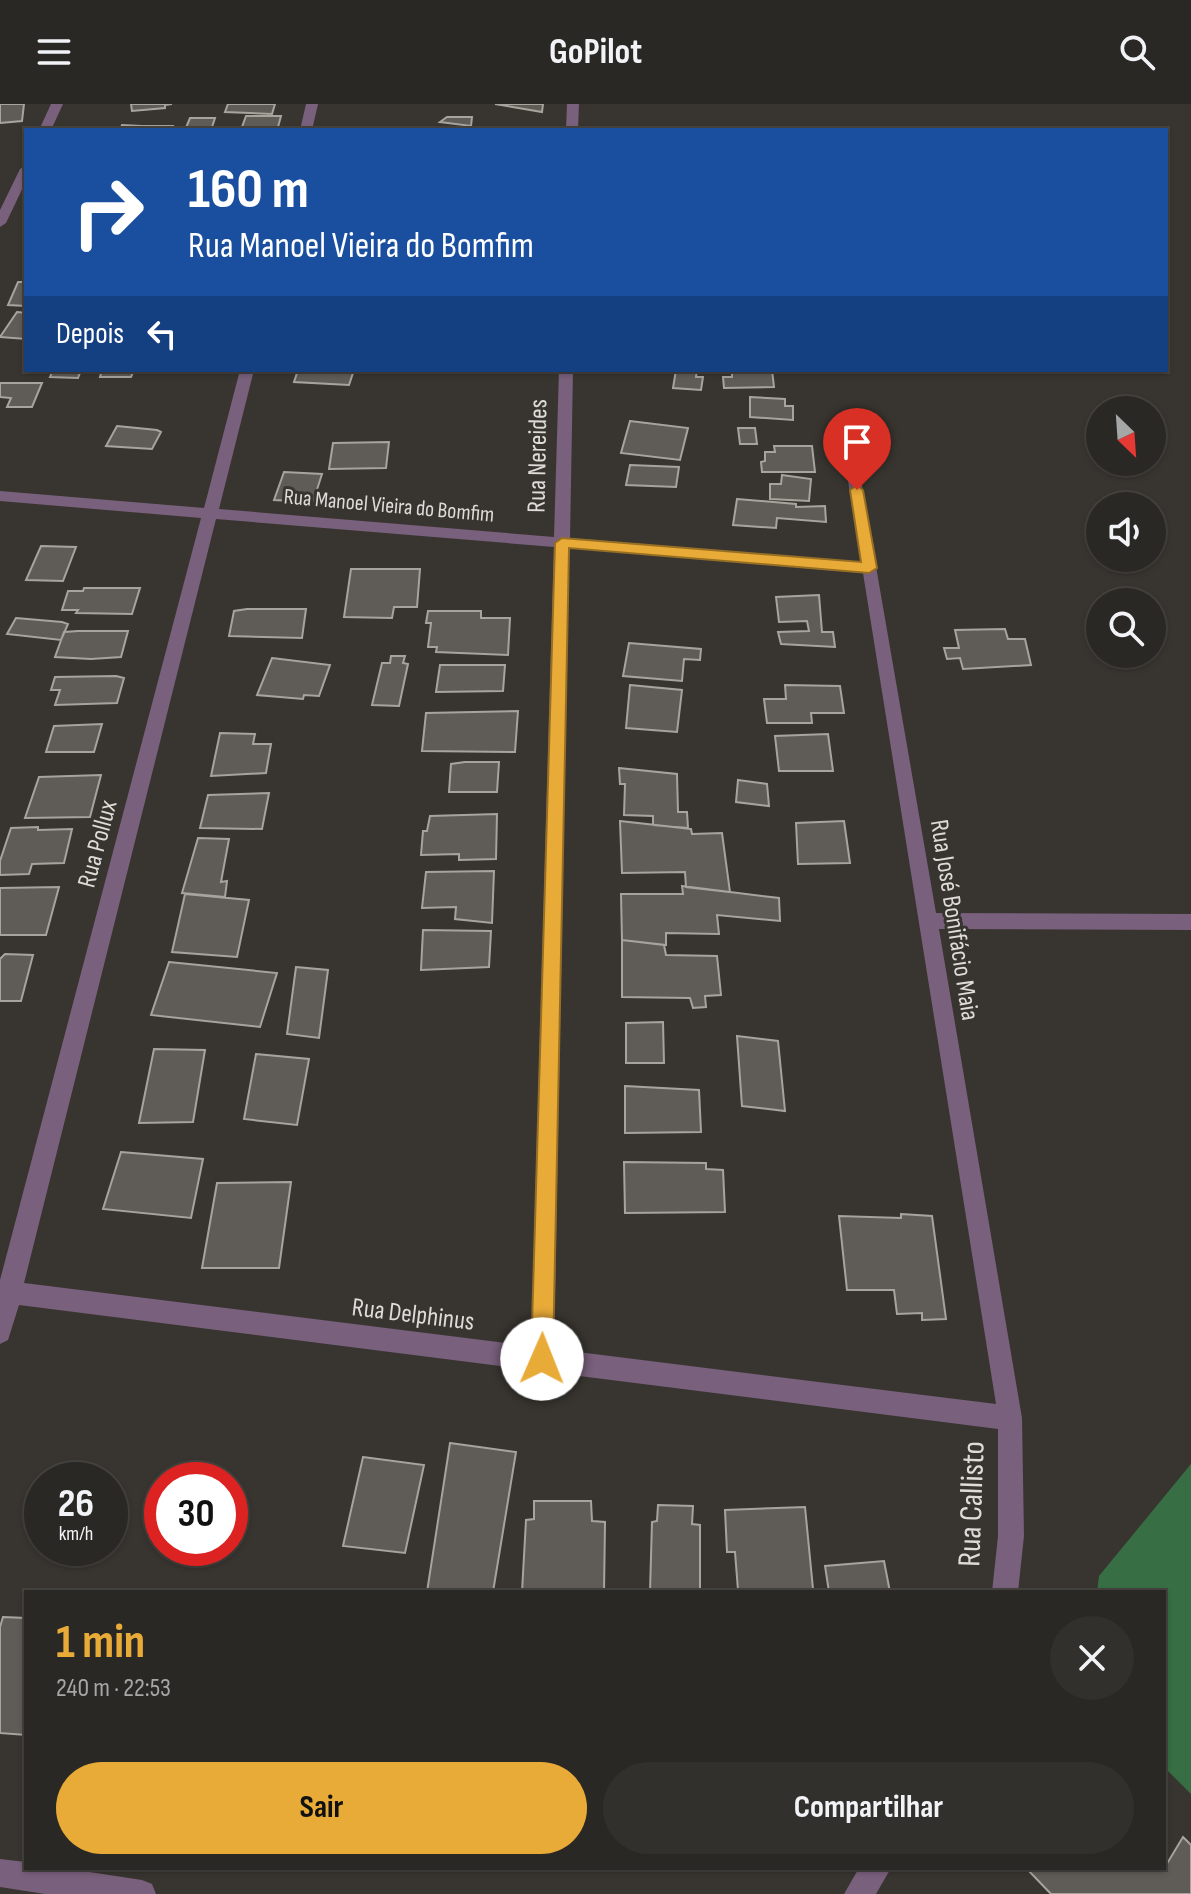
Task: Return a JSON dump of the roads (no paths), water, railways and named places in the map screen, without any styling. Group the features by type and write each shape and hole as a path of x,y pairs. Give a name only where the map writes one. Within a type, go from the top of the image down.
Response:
{"street":[{"path":"46,128 57,104"},
{"path":"306,128 312,104"},
{"path":"572,128 573,104"},
{"path":"0,223 24,173"},
{"name":"Rua Pollux","path":"0,1332 5,1292 212,514 247,372"},
{"name":"Rua Nereides","path":"542,1359 566,372"},
{"name":"Rua José Bonifácio Maia","path":"847,431 1010,1418"},
{"name":"Rua Manoel Vieira do Bomfim","path":"0,496 869,568"},
{"path":"928,921 1191,922"},
{"name":"Rua Delphinus","path":"5,1292 1010,1418"},
{"name":"Rua Callisto","path":"1005,1590 1011,1536 1010,1418"},
{"path":"858,1894 876,1870"},
{"path":"0,1873 142,1894"}]}
